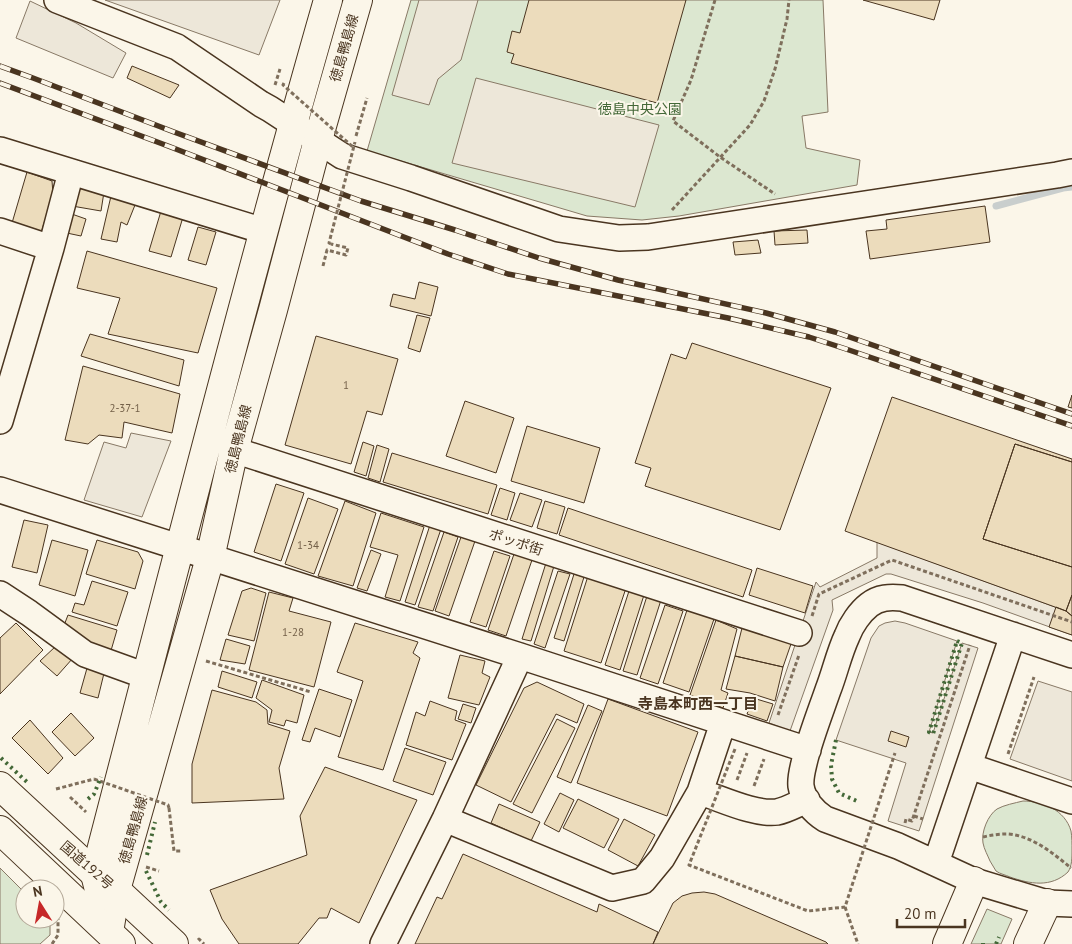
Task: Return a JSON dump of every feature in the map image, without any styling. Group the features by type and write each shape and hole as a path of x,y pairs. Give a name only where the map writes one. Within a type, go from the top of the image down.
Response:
{"main road":[{"name":"徳島鴨島線","path":"108,940 106,882 146,676 292,124 328,0"},
{"name":"徳島鴨島線","path":"106,882 210,558 234,450 358,0"},
{"name":"国道192号","path":"0,786 174,944"},
{"path":"0,830 108,940"},
{"path":"947,944 974,881"},
{"path":"1028,944 1060,904"}],"street":[{"path":"57,0 177,47 340,156 420,181 559,229 619,238 648,237 1072,172"},
{"path":"0,150 264,230"},
{"path":"0,421 71,172"},
{"path":"0,231 50,248"},
{"name":"ポッポ街","path":"234,450 799,633"},
{"path":"0,490 808,750"},
{"path":"0,594 85,654 146,676"},
{"path":"1060,904 974,881 898,846 825,818 816,813 806,800 801,785 802,772 808,750 847,635 860,614 870,604 880,599 902,598 1072,655"},
{"path":"936,863 1013,635"},
{"path":"383,944 445,818 520,656"},
{"path":"445,818 612,888 643,881 662,858 700,792 724,723"},
{"path":"969,766 1072,801"},
{"path":"700,792 746,808 764,812 778,812 806,800"}],"path":[{"path":"715,0 691,80 673,121 720,157 806,214"},
{"path":"648,237 750,125 764,101 775,69 787,19 789,0"},
{"path":"284,83 283,85 353,147"},
{"path":"323,266 327,250 346,255 348,248 329,243 367,98"},
{"path":"1052,615 1072,622"},
{"path":"904,826 906,820 912,821 914,816 970,645"},
{"path":"206,661 311,692"},
{"path":"1007,754 1034,677"},
{"path":"735,749 690,865 808,911 845,907"},
{"path":"753,786 767,753"},
{"path":"858,944 845,907 895,753"},
{"path":"737,780 746,754"},
{"path":"56,789 94,779 168,805 174,852 182,851"},
{"path":"70,798 84,810"},
{"path":"914,816 923,819"},
{"path":"984,837 996,834 1016,835 1048,849 1071,868"},
{"path":"147,867 159,871"},
{"path":"52,944 58,935 59,929"}],"green space":[{"name":"徳島中央公園","path":"411,0 823,0 828,112 802,116 806,148 860,160 857,185 679,216 642,220 587,216 367,151"},
{"path":"1023,801 1031,801 1052,808 1064,817 1071,831 1072,862 1068,872 1055,881 1033,883 999,873 995,870 985,850 983,834 991,815 997,809"},
{"path":"0,868 15,883 15,929 50,929 50,935 40,944 0,944"},
{"path":"987,909 1012,919 1001,944 971,944"}],"shaded area":[{"path":"105,0 280,0 259,55"},
{"path":"419,0 478,0 461,60 438,79 429,105 392,95"},
{"path":"30,1 76,23 126,53 113,78 16,38"},
{"path":"476,78 659,125 635,207 452,163"},
{"path":"131,433 171,441 142,517 84,500 104,442 126,448"},
{"path":"877,542 1066,611 1072,616 1072,635 983,603 886,574 832,600 833,610 790,731 769,723 816,582 820,587 877,558"},
{"path":"895,621 957,641 929,732 933,733 962,643 978,648 919,831 888,821 906,763 836,740 871,638 879,626"},
{"path":"1038,681 1072,692 1072,781 1010,759"}],"building":[{"path":"529,0 686,0 657,103 511,63 514,54 507,52 512,31 520,33"},
{"path":"863,0 940,0 934,20"},
{"path":"132,66 179,85 170,98 127,78"},
{"path":"27,172 52,181 53,194 41,233 12,223"},
{"path":"75,185 104,192 101,211 72,206"},
{"path":"111,196 137,200 127,225 121,222 117,242 101,239"},
{"path":"985,206 990,242 870,259 866,231 887,229 886,220"},
{"path":"161,211 183,217 171,257 149,251"},
{"path":"66,212 86,219 81,236 62,232"},
{"path":"198,227 216,232 206,265 188,260"},
{"path":"807,230 808,243 775,245 774,231"},
{"path":"758,240 761,253 735,255 733,242"},
{"path":"87,251 217,288 198,353 108,334 120,298 77,288"},
{"path":"419,282 438,287 431,316 390,306 393,294 415,299"},
{"path":"417,315 430,318 420,352 408,348"},
{"path":"90,334 184,360 179,386 81,356"},
{"path":"316,336 398,359 382,415 367,411 351,464 285,445"},
{"path":"692,343 831,388 780,530 645,486 651,468 635,463 671,354 686,359"},
{"path":"83,366 180,394 172,433 124,422 122,438 99,435 88,444 65,440"},
{"path":"1072,395 1072,408 1068,407"},
{"path":"892,397 1072,459 1072,462 1015,444 983,539 1072,567 1072,595 1066,611 845,531"},
{"path":"465,401 514,418 496,473 446,456"},
{"path":"527,426 600,448 584,503 511,481"},
{"path":"363,442 374,446 366,476 354,472"},
{"path":"1015,444 1072,462 1072,567 983,539"},
{"path":"377,445 389,449 380,482 368,478"},
{"path":"392,453 497,485 488,514 383,482"},
{"path":"276,484 304,493 281,561 254,552"},
{"path":"500,488 515,493 507,520 491,515"},
{"path":"520,493 542,500 532,527 510,520"},
{"path":"308,498 338,509 314,574 285,564"},
{"path":"345,501 376,513 353,586 318,576"},
{"path":"545,501 565,507 557,534 537,528"},
{"path":"568,508 752,570 743,597 559,535"},
{"path":"381,513 424,527 400,601 385,597 398,555 370,547"},
{"path":"24,520 48,525 37,573 12,567"},
{"path":"430,525 441,529 415,605 405,602"},
{"path":"444,532 458,537 433,611 418,607"},
{"path":"461,537 475,541 449,616 435,611"},
{"path":"52,540 88,550 75,596 39,585"},
{"path":"97,540 138,552 143,561 135,589 86,574"},
{"path":"371,550 381,554 367,591 357,588"},
{"path":"494,551 510,556 486,627 470,622"},
{"path":"514,554 532,560 506,636 488,630"},
{"path":"546,563 554,566 531,641 522,639"},
{"path":"757,568 813,586 805,613 749,595"},
{"path":"558,571 570,574 545,648 534,644"},
{"path":"574,574 584,577 564,641 554,638"},
{"path":"588,576 626,588 601,663 564,651"},
{"path":"92,581 128,592 117,626 72,612 75,603 84,605"},
{"path":"251,588 266,593 254,641 228,635 242,591"},
{"path":"629,591 644,595 620,670 605,665"},
{"path":"269,592 293,598 289,611 331,622 314,687 249,670"},
{"path":"1072,595 1072,616 1066,611"},
{"path":"647,596 661,600 637,675 623,671"},
{"path":"665,605 683,611 658,684 640,678"},
{"path":"1056,607 1072,616 1072,635 1049,627"},
{"path":"687,610 714,619 689,692 663,683"},
{"path":"68,615 117,630 110,654 63,628"},
{"path":"716,620 737,629 721,690 728,693 723,708 690,695"},
{"path":"16,623 43,650 0,694 0,638"},
{"path":"355,623 418,642 413,653 420,658 383,770 338,757 363,681 337,672"},
{"path":"742,628 792,641 783,667 735,656"},
{"path":"226,639 250,646 245,664 220,660"},
{"path":"56,646 73,658 57,676 40,661"},
{"path":"460,655 485,661 482,673 490,677 479,705 448,698"},
{"path":"735,656 783,667 775,701 750,693 726,689"},
{"path":"89,661 106,665 98,698 80,693"},
{"path":"222,671 257,682 252,698 218,687"},
{"path":"262,680 304,695 297,723 286,720 284,726 269,722 272,710 256,698"},
{"path":"537,682 584,704 577,723 556,714 511,802 476,785 524,688"},
{"path":"319,689 352,700 340,737 315,728 310,742 302,740"},
{"path":"212,690 256,702 267,710 268,724 290,731 279,768 284,799 192,803 192,764"},
{"path":"753,698 773,704 767,721 747,714"},
{"path":"608,699 698,732 667,816 577,783"},
{"path":"430,701 457,711 455,720 466,724 452,760 406,745 416,712 425,716"},
{"path":"463,704 476,708 471,723 458,719"},
{"path":"588,705 602,711 571,783 557,777"},
{"path":"71,713 94,738 75,756 52,732"},
{"path":"557,719 575,728 532,813 513,804"},
{"path":"30,720 63,758 48,774 12,738"},
{"path":"891,731 909,737 906,747 888,741"},
{"path":"405,748 446,762 433,795 393,781"},
{"path":"325,767 417,800 359,923 331,908 327,918 319,918 298,944 239,944 222,919 210,890 307,855 300,816"},
{"path":"560,793 574,800 559,832 544,824"},
{"path":"578,799 619,819 604,848 563,828"},
{"path":"499,804 540,822 531,841 491,823"},
{"path":"624,819 655,835 638,866 608,850"},
{"path":"463,854 597,912 599,904 658,932 653,944 415,944 437,897 442,899"},
{"path":"704,892 715,894 828,944 653,944 673,903 682,896"}],"waterway":[{"path":"996,206 1072,187"}],"railway":[{"path":"0,66 361,201 539,258 618,280 766,313 835,332 1072,414"},
{"path":"0,83 448,254 508,274 728,318 809,337 1072,426"}],"hedge":[{"path":"957,641 962,643 933,734 929,732 957,641"},
{"path":"836,740 831,765 832,779 839,793 859,802"},
{"path":"1,758 28,783"},
{"path":"88,799 94,794 101,777"},
{"path":"147,855 155,822"},
{"path":"146,871 161,902 169,910"},
{"path":"996,944 999,937"}],"district":[{"name":"寺島本町西一丁目","path":"698,704"}]}
